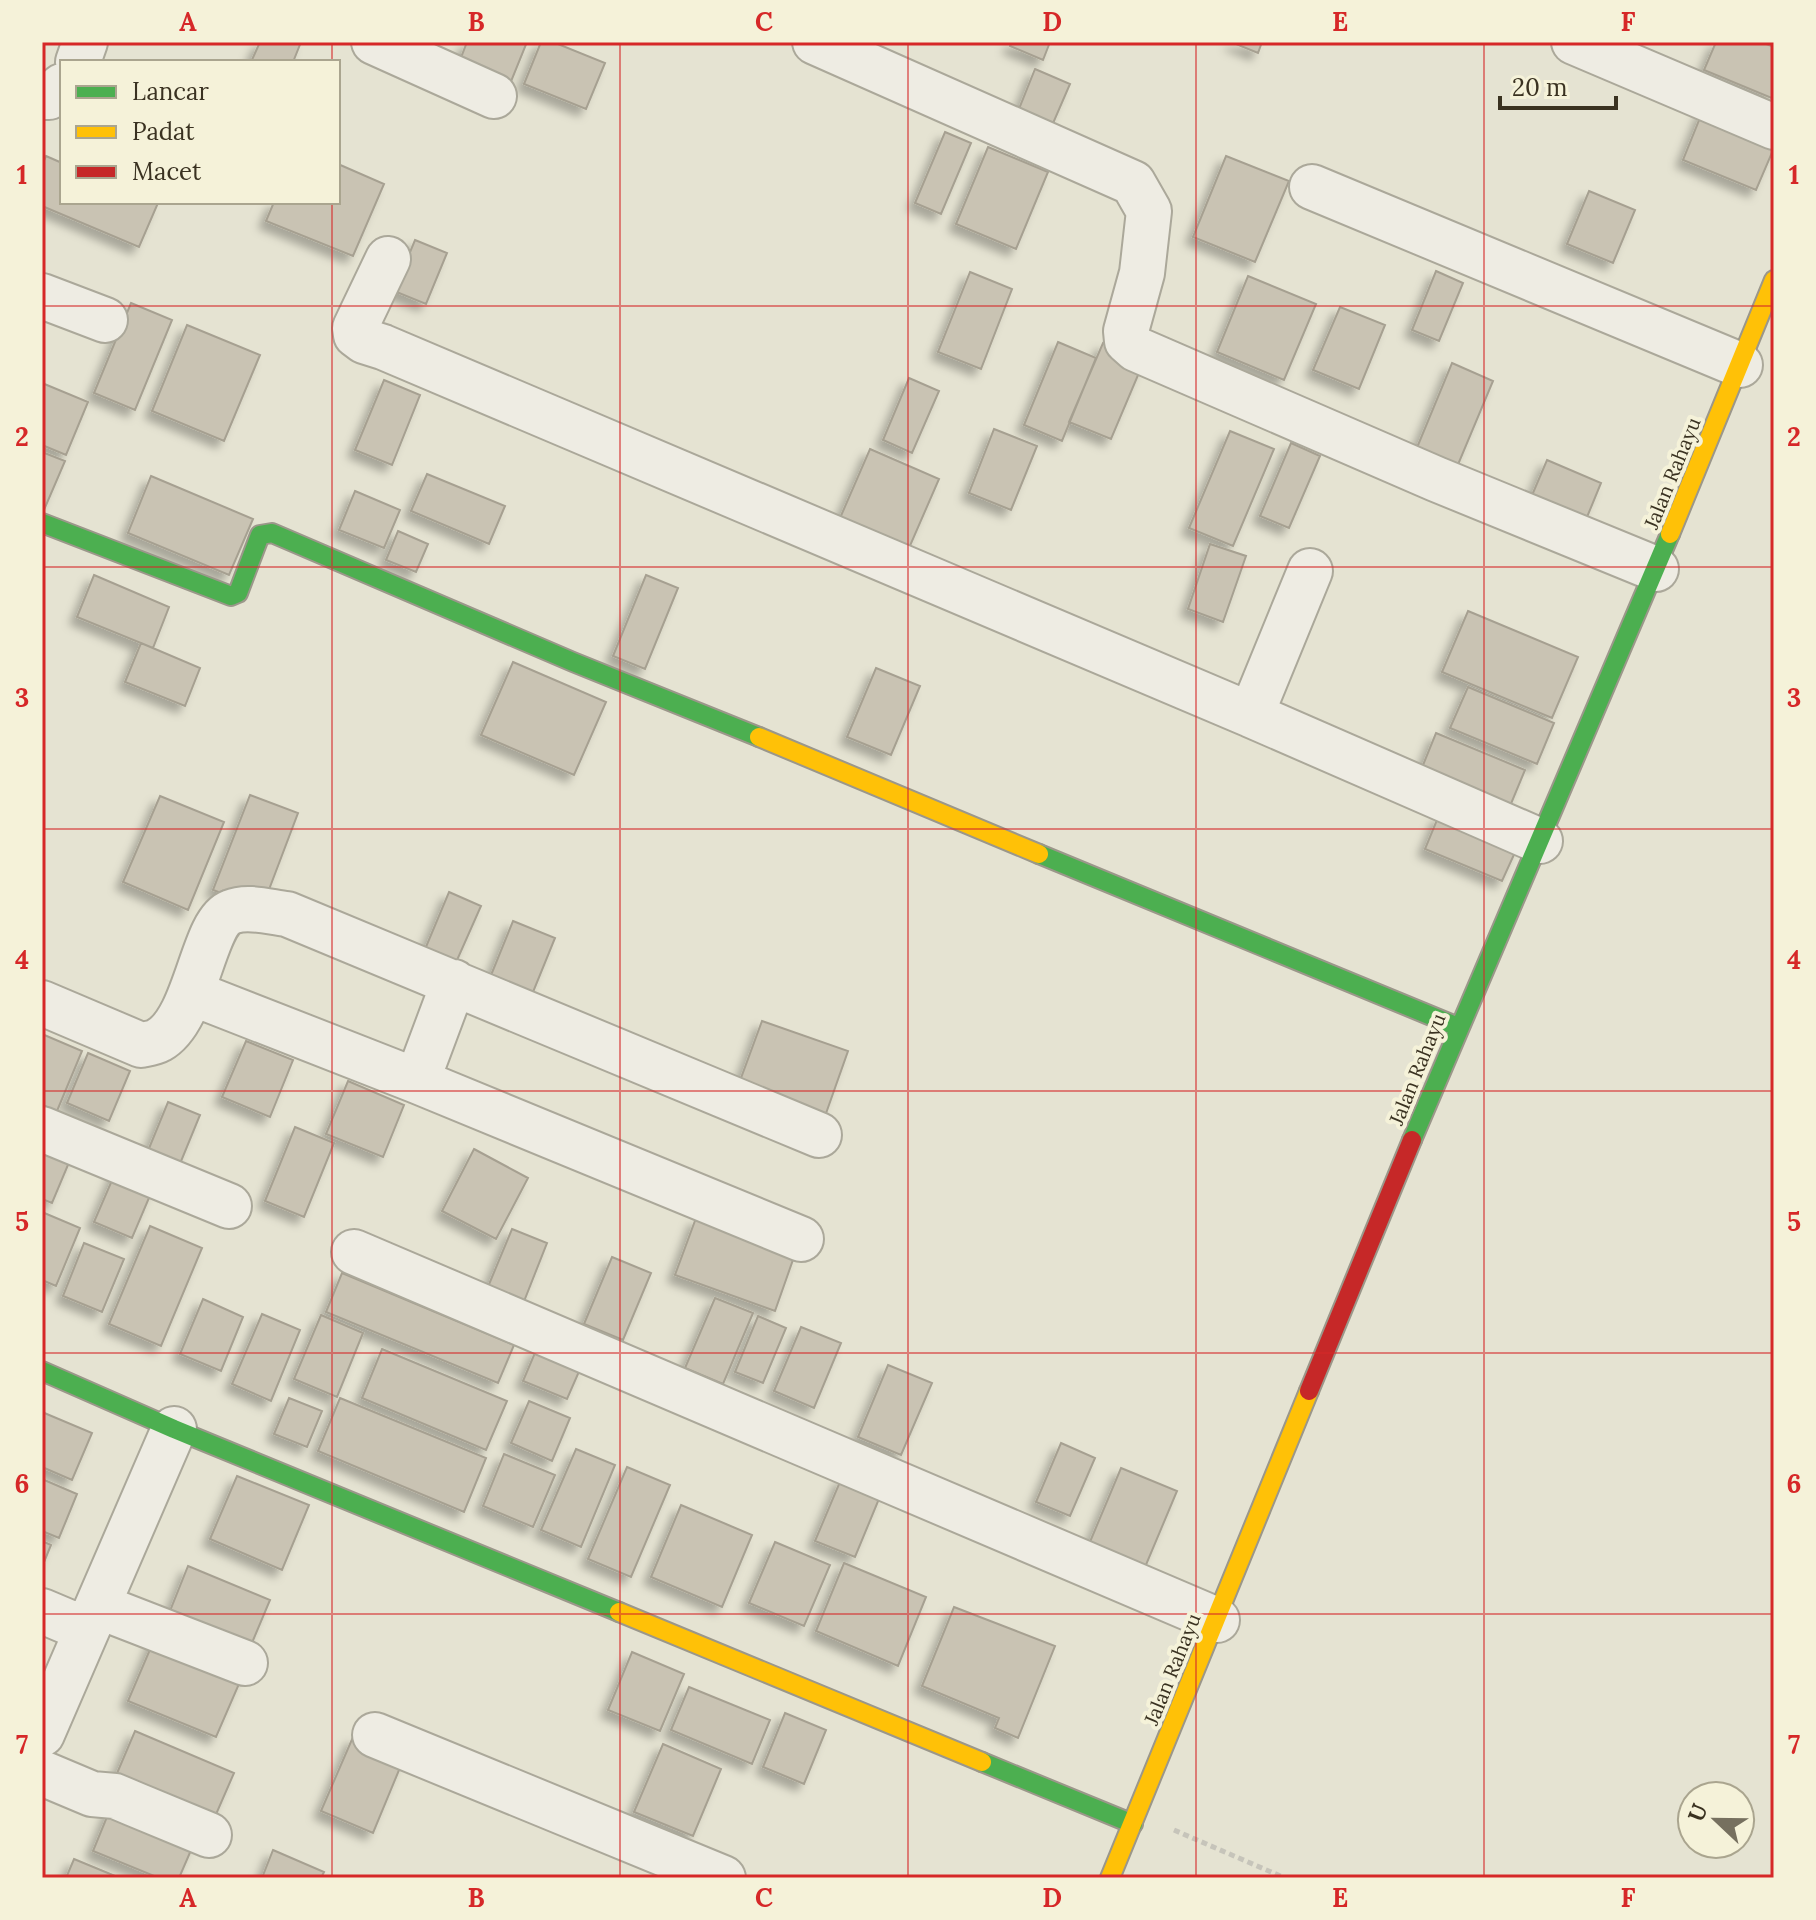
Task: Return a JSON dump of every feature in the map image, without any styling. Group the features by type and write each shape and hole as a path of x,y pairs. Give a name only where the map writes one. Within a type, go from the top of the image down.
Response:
{"street":[{"path":"374,42 494,96"},
{"path":"815,42 1133,183 1149,211 1142,273 1126,331 1127,341 1136,349 1436,479 1656,569"},
{"path":"1574,42 1774,127"},
{"path":"42,97 49,97 60,88"},
{"path":"1312,187 1740,365"},
{"path":"388,259 355,328 356,335 364,341 1251,715 1540,841"},
{"name":"Jalan Rahayu","path":"1110,1878 1458,1027 1656,569 1774,280"},
{"path":"42,296 105,320"},
{"path":"42,523 231,596 238,593 260,535 272,533 573,662 817,760 1194,920 1458,1027"},
{"path":"1251,715 1310,571"},
{"path":"42,1003 141,1045 158,1041 171,1030 192,993 218,922 229,912 246,908 287,914 819,1135"},
{"path":"417,1081 454,982"},
{"path":"192,993 417,1081 801,1239"},
{"path":"42,1129 229,1206"},
{"path":"354,1252 1217,1620"},
{"path":"42,1371 174,1429 1135,1819"},
{"path":"42,1734 174,1429"},
{"path":"42,1611 92,1618 245,1663"},
{"path":"375,1735 723,1878"},
{"path":"42,1773 92,1794 125,1800 209,1835"}],"path":[{"path":"1135,1819 1285,1878"}],"building":[{"path":"260,42 301,42 294,60 252,60"},
{"path":"467,42 527,42 510,84 459,63"},
{"path":"541,42 553,42 605,63 586,109 524,84"},
{"path":"1012,42 1050,42 1043,60 1010,46"},
{"path":"1231,42 1262,42 1258,53"},
{"path":"1716,42 1761,42 1774,47 1774,99 1704,70"},
{"path":"1035,69 1070,84 1051,128 1017,114"},
{"path":"1704,108 1774,148 1756,190 1683,160"},
{"path":"945,132 971,143 941,214 915,203"},
{"path":"988,147 1048,172 1016,249 956,224"},
{"path":"46,156 60,162 60,204 158,204 139,247 42,206 42,165"},
{"path":"1226,156 1289,181 1255,262 1193,237"},
{"path":"340,165 384,184 353,256 266,221 273,204 340,204"},
{"path":"1589,191 1635,210 1613,263 1567,244"},
{"path":"415,240 447,253 426,304 394,291"},
{"path":"1436,271 1463,283 1439,341 1412,330"},
{"path":"970,272 1012,289 981,369 938,352"},
{"path":"1248,276 1316,304 1284,380 1217,352"},
{"path":"131,303 172,320 135,410 94,393"},
{"path":"1340,307 1385,325 1359,389 1313,370"},
{"path":"187,325 260,355 224,441 152,411"},
{"path":"1058,342 1096,358 1062,441 1024,425"},
{"path":"1103,343 1144,361 1111,439 1069,422"},
{"path":"1452,363 1493,381 1457,467 1416,450"},
{"path":"909,378 939,391 912,453 883,440"},
{"path":"384,380 420,395 392,465 355,450"},
{"path":"42,383 88,402 66,455 42,445"},
{"path":"994,429 1037,446 1011,510 969,493"},
{"path":"1230,431 1274,449 1233,546 1189,528"},
{"path":"1291,443 1320,456 1289,528 1260,516"},
{"path":"870,449 939,479 906,555 837,525"},
{"path":"42,452 65,461 44,510 42,509"},
{"path":"1547,460 1601,483 1585,522 1530,500"},
{"path":"427,474 505,506 489,544 411,511"},
{"path":"151,476 253,519 229,575 128,533"},
{"path":"355,491 400,510 384,548 339,530"},
{"path":"398,531 428,544 416,572 386,560"},
{"path":"1210,544 1246,556 1223,622 1188,609"},
{"path":"94,575 169,607 153,648 77,617"},
{"path":"646,575 678,588 645,669 613,656"},
{"path":"1468,611 1578,657 1552,718 1442,672"},
{"path":"141,643 200,668 185,706 125,682"},
{"path":"513,662 606,702 574,775 481,735"},
{"path":"876,668 920,686 891,755 847,737"},
{"path":"1468,687 1554,723 1537,764 1450,728"},
{"path":"1436,733 1525,770 1508,811 1419,775"},
{"path":"250,795 298,813 262,908 213,890"},
{"path":"160,796 224,822 188,910 123,882"},
{"path":"1439,815 1517,848 1502,881 1425,849"},
{"path":"449,892 481,906 454,967 423,954"},
{"path":"513,921 555,938 529,1002 487,985"},
{"path":"762,1021 848,1051 824,1119 737,1089"},
{"path":"42,1034 82,1051 57,1111 42,1105"},
{"path":"246,1041 293,1060 270,1117 222,1097"},
{"path":"88,1053 130,1071 109,1121 67,1103"},
{"path":"348,1081 404,1105 383,1157 326,1134"},
{"path":"168,1102 200,1115 175,1176 143,1163"},
{"path":"295,1127 334,1143 304,1217 265,1201"},
{"path":"42,1140 73,1153 52,1203 42,1199"},
{"path":"474,1149 528,1178 496,1239 442,1211"},
{"path":"119,1164 157,1179 132,1238 94,1222"},
{"path":"42,1212 80,1228 56,1286 42,1280"},
{"path":"696,1218 795,1254 775,1311 675,1275"},
{"path":"150,1226 202,1248 161,1346 109,1324"},
{"path":"512,1229 547,1243 521,1309 485,1294"},
{"path":"84,1243 124,1259 102,1312 63,1296"},
{"path":"612,1257 651,1273 623,1340 584,1324"},
{"path":"342,1273 514,1345 498,1383 326,1312"},
{"path":"715,1298 753,1313 723,1384 685,1368"},
{"path":"203,1299 243,1317 221,1371 180,1354"},
{"path":"262,1314 300,1330 271,1401 232,1384"},
{"path":"321,1315 363,1333 337,1397 294,1379"},
{"path":"758,1316 786,1328 763,1383 735,1372"},
{"path":"801,1327 841,1343 814,1408 774,1391"},
{"path":"537,1348 581,1367 567,1399 523,1381"},
{"path":"382,1349 507,1401 486,1450 362,1398"},
{"path":"888,1365 932,1383 901,1455 858,1437"},
{"path":"289,1398 322,1411 307,1447 274,1434"},
{"path":"340,1398 486,1458 464,1512 318,1451"},
{"path":"529,1401 570,1418 552,1461 511,1443"},
{"path":"42,1412 92,1433 72,1480 42,1467"},
{"path":"1061,1443 1095,1458 1070,1516 1036,1502"},
{"path":"576,1449 615,1465 581,1547 541,1530"},
{"path":"504,1454 555,1475 533,1527 483,1506"},
{"path":"627,1467 670,1485 631,1577 588,1559"},
{"path":"1121,1468 1177,1491 1143,1572 1087,1549"},
{"path":"237,1476 309,1505 282,1570 210,1539"},
{"path":"842,1477 881,1494 855,1557 815,1541"},
{"path":"42,1479 77,1494 59,1538 42,1531"},
{"path":"681,1505 752,1535 722,1607 651,1577"},
{"path":"42,1541 51,1545 42,1567"},
{"path":"775,1542 830,1565 804,1626 749,1603"},
{"path":"844,1563 926,1597 898,1666 816,1631"},
{"path":"188,1566 270,1600 249,1650 168,1616"},
{"path":"954,1607 1055,1646 1018,1738 995,1728 999,1718 922,1686"},
{"path":"157,1633 245,1670 216,1737 128,1701"},
{"path":"632,1652 684,1674 660,1731 608,1710"},
{"path":"689,1687 770,1720 752,1764 671,1730"},
{"path":"785,1713 826,1730 804,1784 763,1767"},
{"path":"135,1731 234,1773 214,1819 115,1778"},
{"path":"353,1737 404,1758 373,1833 321,1811"},
{"path":"663,1744 721,1769 693,1836 634,1812"},
{"path":"111,1807 195,1841 179,1878 159,1878 93,1851"},
{"path":"273,1850 324,1872 321,1878 262,1878"},
{"path":"74,1859 120,1878 66,1878"}],"traffic: fast":[{"path":"42,523 231,596 238,593 260,535 272,533 573,662 759,737"},
{"path":"1412,1140 1670,534"},
{"path":"1039,854 1458,1027"},
{"path":"42,1371 174,1429 619,1612"},
{"path":"982,1762 1133,1824"}],"traffic: slow":[{"path":"1670,534 1774,280"},
{"path":"759,737 1039,854"},
{"path":"1110,1878 1309,1391"},
{"path":"619,1612 982,1762"}],"traffic: jam":[{"path":"1309,1391 1412,1140"}]}
